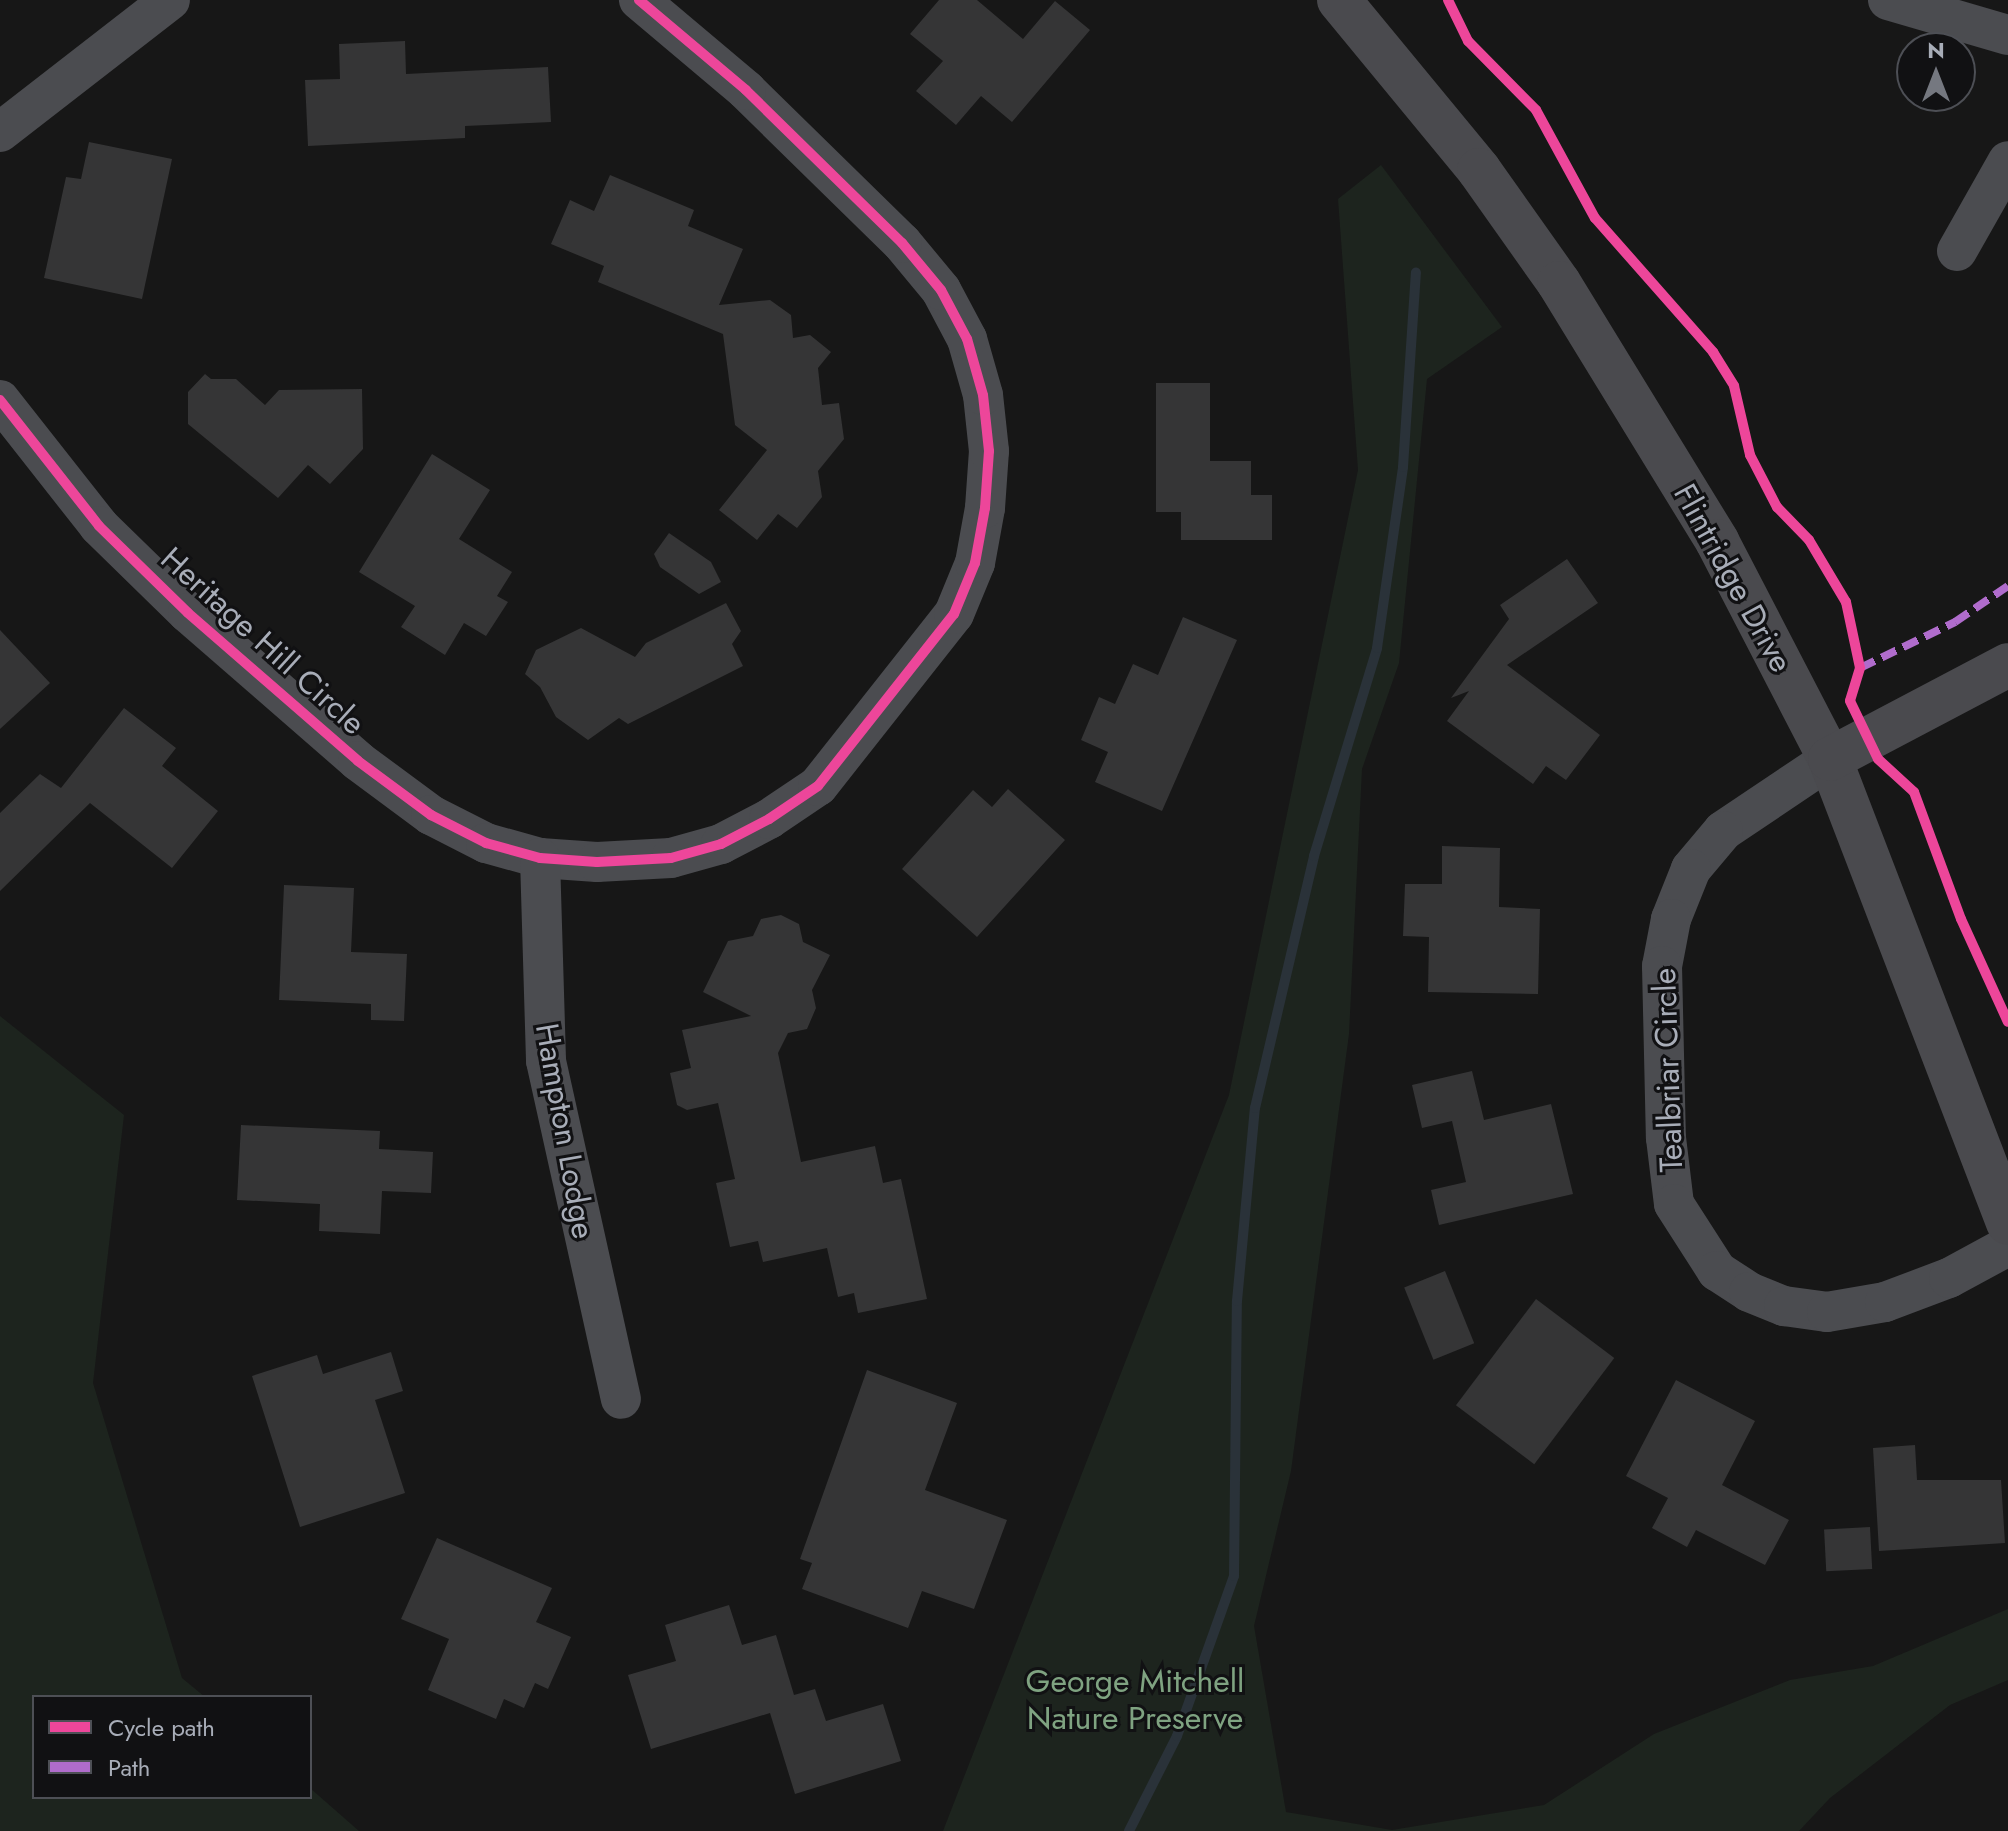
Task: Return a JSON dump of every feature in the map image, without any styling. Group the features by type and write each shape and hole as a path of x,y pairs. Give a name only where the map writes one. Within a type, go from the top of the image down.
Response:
{"street":[{"path":"0,132 170,0"},
{"name":"Heritage Hill Circle","path":"0,400 99,526 188,613 358,761 431,815 486,843 540,858 671,858 721,844 818,786 954,614 975,563 985,508 989,451 983,395 967,339 941,290 902,243 746,90 639,0"},
{"name":"Flintridge Drive","path":"1339,0 1479,170 1559,283 1717,541 1830,759 2008,1223"},
{"path":"1888,0 2008,35"},
{"path":"1957,251 2008,161"},
{"path":"1830,759 2008,665"},
{"name":"Tealbriar Circle","path":"1830,759 1723,831 1691,869 1671,919 1662,966 1666,1138 1674,1204 1691,1239 1717,1271 1784,1306 1827,1312 1885,1302 1949,1278 2008,1246"},
{"name":"Hampton Lodge","path":"540,858 546,1061 621,1399"}],"green space":[{"name":"George Mitchell Nature Preserve","path":"1381,165 1502,327 1427,379 1399,663 1362,769 1349,1034 1291,1471 1254,1626 1286,1812 1392,1830 1544,1805 1654,1734 1790,1680 1873,1666 2008,1609 2008,1680 1950,1705 1830,1798 1799,1831 943,1831 1229,1095 1358,470 1338,199"},
{"path":"0,1016 124,1115 93,1383 182,1678 203,1695 32,1695 32,1799 312,1799 312,1790 359,1831 0,1831"}],"building":[{"path":"939,0 977,0 1023,39 1055,1 1090,30 1012,122 981,96 956,125 916,91 943,61 910,34"},
{"path":"405,41 406,74 548,67 551,122 465,126 465,138 308,146 305,80 340,79 339,44"},
{"path":"89,142 172,159 142,299 44,278 66,177 81,179"},
{"path":"610,175 694,210 688,226 743,249 719,305 770,300 791,315 793,338 810,335 831,352 818,368 822,405 839,403 844,439 818,471 822,497 797,528 778,514 757,540 719,510 767,450 735,425 723,334 598,282 604,266 551,244 570,200 594,211"},
{"path":"205,374 211,379 236,379 265,405 279,390 362,389 363,449 330,484 308,465 278,498 188,424 188,392"},
{"path":"1156,383 1210,383 1210,461 1251,461 1251,495 1272,495 1272,540 1181,540 1181,512 1156,512"},
{"path":"432,454 490,490 459,539 512,572 497,596 508,602 486,636 464,623 445,655 401,627 415,606 359,572"},
{"path":"669,533 711,562 721,582 699,594 660,567 654,554"},
{"path":"1567,559 1598,603 1507,665 1600,735 1566,780 1546,766 1533,784 1447,721 1469,691 1451,698 1509,619 1500,605"},
{"path":"726,603 741,631 732,644 743,666 628,724 619,718 588,740 556,717 540,687 525,674 536,650 581,628 635,657 646,643"},
{"path":"1183,617 1237,640 1162,811 1095,782 1108,752 1081,740 1099,697 1115,704 1133,664 1158,675"},
{"path":"0,630 50,683 0,729"},
{"path":"124,708 176,748 162,766 218,811 172,868 90,803 0,891 0,813 40,774 61,788"},
{"path":"1008,789 1065,840 977,937 902,869 973,790 992,807"},
{"path":"1442,846 1500,848 1499,907 1540,909 1538,994 1428,992 1429,937 1403,936 1405,884 1442,884"},
{"path":"284,885 354,888 351,952 407,954 404,1021 371,1020 371,1004 279,1000"},
{"path":"781,915 799,924 803,942 830,955 812,990 816,1008 807,1029 788,1033 778,1053 801,1162 875,1146 883,1183 901,1179 927,1299 858,1313 854,1293 838,1297 827,1248 763,1262 758,1241 730,1247 716,1183 735,1179 718,1103 687,1110 677,1105 670,1073 691,1068 682,1030 751,1016 703,992 728,941 753,936 761,919"},
{"path":"1472,1071 1484,1120 1551,1104 1573,1194 1439,1225 1431,1190 1466,1182 1452,1121 1422,1128 1412,1085"},
{"path":"241,1125 380,1131 379,1149 433,1152 431,1193 382,1191 380,1234 319,1231 320,1204 237,1200"},
{"path":"1445,1271 1474,1343 1433,1360 1404,1287"},
{"path":"1536,1299 1614,1358 1534,1464 1456,1405"},
{"path":"391,1352 403,1391 375,1400 405,1493 300,1527 252,1376 317,1355 323,1374"},
{"path":"867,1370 957,1403 925,1490 1007,1520 974,1609 922,1591 908,1628 802,1589 812,1563 800,1559"},
{"path":"1676,1380 1755,1421 1722,1485 1789,1520 1765,1565 1696,1530 1687,1547 1652,1528 1668,1498 1626,1476"},
{"path":"1915,1445 1917,1480 2001,1480 2005,1543 1879,1551 1873,1448"},
{"path":"1870,1527 1872,1569 1826,1571 1824,1529"},
{"path":"437,1538 552,1588 536,1622 571,1637 548,1689 535,1683 524,1708 504,1699 496,1719 428,1690 449,1639 401,1619"},
{"path":"729,1605 742,1645 776,1635 794,1695 815,1689 826,1721 883,1704 901,1761 795,1794 770,1713 651,1749 628,1675 676,1661 665,1625"}],"waterway":[{"path":"1129,1831 1177,1736 1234,1576 1237,1301 1255,1108 1314,856 1377,648 1403,467 1416,272"}],"marked path":[{"path":"1860,668 1955,622 2008,586"}],"cycle path":[{"path":"0,400 99,526 188,613 358,761 431,815 486,843 540,858 597,862 671,858 721,844 769,819 818,786 954,614 975,563 985,508 989,451 983,395 967,339 941,290 902,243 746,90 639,0"},
{"path":"1448,0 1468,41 1536,110 1595,218 1713,352 1734,386 1750,455 1777,507 1809,540 1846,602 1860,668 1850,701 1878,759 1914,792 1961,919 2008,1022"}]}
